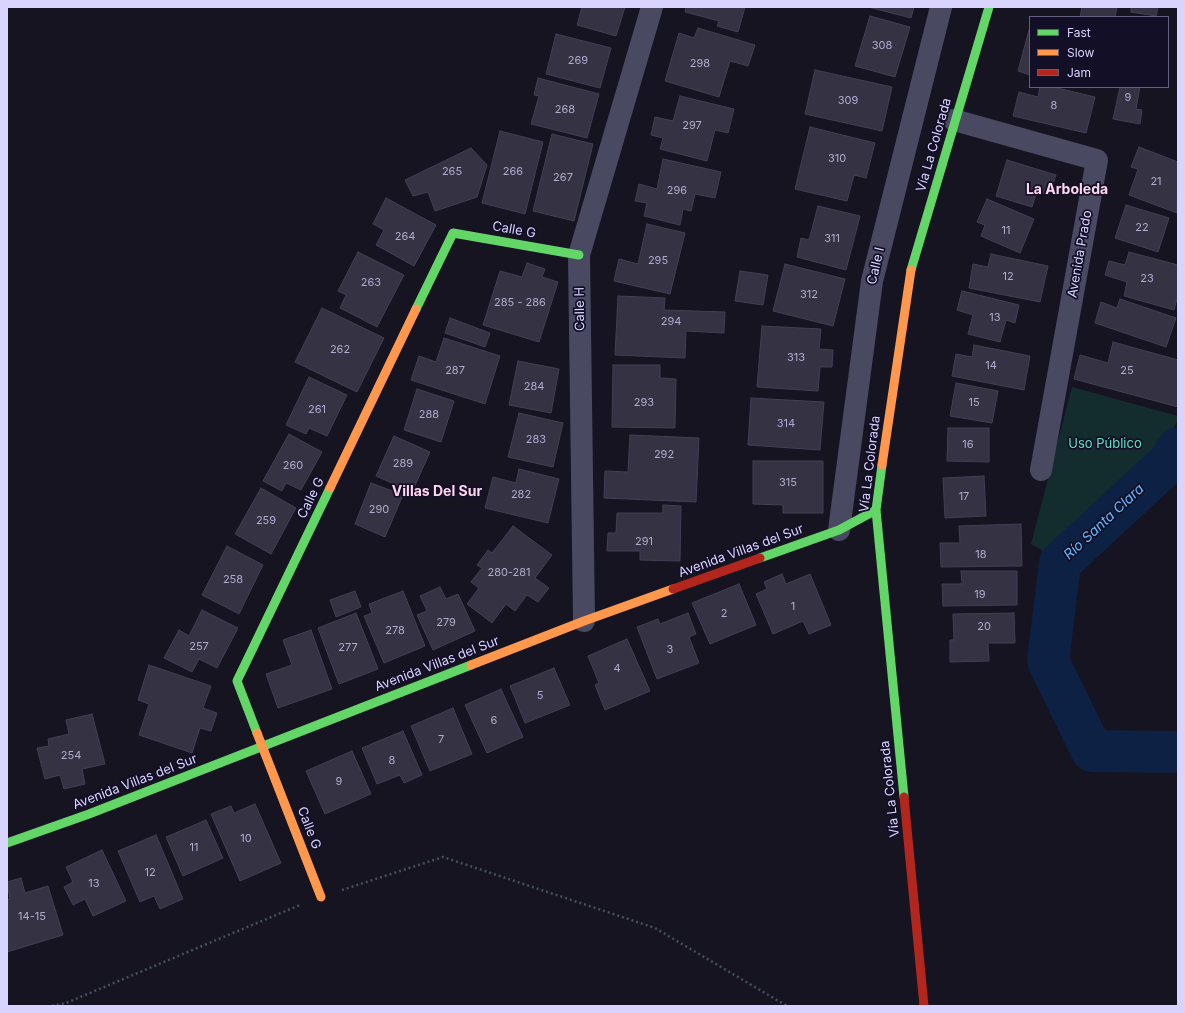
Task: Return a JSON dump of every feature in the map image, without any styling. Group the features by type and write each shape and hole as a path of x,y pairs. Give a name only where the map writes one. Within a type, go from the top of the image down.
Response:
{"street":[{"name":"Calle H","path":"584,621 579,255 652,7"},
{"name":"Calle I","path":"839,530 872,280 941,7"},
{"name":"Vía La Colorada","path":"924,1006 876,510 909,277 988,7"},
{"name":"Avenida Prado","path":"954,120 1097,160 1041,470"},
{"name":"Calle G","path":"321,897 264,746 237,681 452,233 579,255"},
{"name":"Avenida Villas del Sur","path":"7,843 89,814 584,621 839,530 876,510"}],"path":[{"path":"52,1006 66,1003 321,897 443,857 655,928 786,1006"}],"green space":[{"name":"Uso Público","path":"1072,387 1178,416 1178,421 1128,490 1056,558 1031,544"}],"building":[{"path":"582,7 625,7 616,36 577,25"},
{"path":"686,7 745,7 738,32 717,26 719,21 685,12"},
{"path":"868,7 914,7 911,18"},
{"path":"1082,7 1117,7 1115,16 1080,16"},
{"path":"1131,7 1158,7 1156,16 1131,12"},
{"path":"870,16 910,27 895,77 855,66"},
{"path":"698,28 755,45 748,66 730,61 719,97 665,81 679,33 694,38"},
{"path":"1029,30 1029,75 1018,71"},
{"path":"556,34 611,48 600,88 546,74"},
{"path":"815,70 892,87 882,131 805,114"},
{"path":"538,78 599,94 587,138 531,124 539,96 534,95"},
{"path":"1040,88 1057,88 1095,97 1086,133 1013,116 1019,92 1038,97"},
{"path":"1120,88 1140,88 1136,109 1142,110 1140,124 1113,119"},
{"path":"680,96 734,109 728,133 715,130 707,161 660,149 663,138 651,135 655,117 673,121"},
{"path":"810,127 875,143 866,178 854,175 847,201 795,189"},
{"path":"500,131 543,142 525,214 482,203"},
{"path":"552,134 593,144 574,221 533,211"},
{"path":"1139,147 1178,162 1177,213 1129,195 1138,169 1131,167"},
{"path":"471,148 487,165 477,197 435,211 428,192 413,196 405,180"},
{"path":"663,159 721,172 715,198 695,194 691,211 683,209 680,225 644,216 647,203 635,201 639,184 657,189"},
{"path":"1007,160 1056,175 1049,195 1037,191 1032,207 996,196"},
{"path":"386,198 436,225 414,266 376,245 384,230 373,224"},
{"path":"987,199 1034,219 1020,253 981,236 985,225 977,222"},
{"path":"1126,205 1169,218 1158,252 1115,238"},
{"path":"818,206 860,216 846,270 797,257 801,238 809,240"},
{"path":"647,224 685,233 670,294 614,281 619,259 638,264"},
{"path":"358,252 404,275 377,327 340,308 346,295 338,291"},
{"path":"1129,252 1178,265 1178,295 1174,310 1124,296 1127,282 1105,275 1109,261 1125,265"},
{"path":"991,254 1048,266 1040,302 969,288 973,264 988,267"},
{"path":"527,263 545,269 542,277 558,282 539,342 483,325 500,271 522,277"},
{"path":"785,264 845,279 833,326 773,311"},
{"path":"740,271 768,275 763,305 735,301"},
{"path":"962,291 1019,305 1015,323 1006,320 1000,342 968,334 973,315 957,310"},
{"path":"618,296 665,298 664,310 725,312 724,333 686,331 685,358 615,355"},
{"path":"1120,299 1176,318 1166,347 1095,323 1101,302 1117,308"},
{"path":"322,308 384,338 357,392 295,362"},
{"path":"450,318 490,333 485,347 445,333"},
{"path":"762,326 821,329 819,349 833,350 832,367 820,367 818,391 757,387"},
{"path":"444,338 500,356 485,404 411,380 419,356 436,362"},
{"path":"1113,342 1178,360 1178,407 1074,379 1080,355 1108,363"},
{"path":"974,345 1030,356 1024,390 952,376 956,354 972,357"},
{"path":"518,361 559,369 551,413 509,405"},
{"path":"613,365 660,365 660,378 676,379 675,428 612,427"},
{"path":"309,377 347,395 327,436 309,428 306,434 286,425"},
{"path":"956,383 998,391 992,423 950,416"},
{"path":"417,389 454,401 441,442 404,430"},
{"path":"751,398 824,402 820,450 748,445"},
{"path":"519,413 563,423 553,467 508,457"},
{"path":"948,428 989,428 989,462 947,461"},
{"path":"289,434 322,452 301,490 286,483 282,491 263,481"},
{"path":"630,435 699,438 696,502 604,498 605,471 628,472"},
{"path":"394,436 430,452 412,492 376,476"},
{"path":"753,461 823,461 823,513 783,513 783,505 753,504"},
{"path":"519,469 559,479 548,523 485,508 493,477 516,483"},
{"path":"984,476 986,516 945,518 943,478"},
{"path":"371,483 403,495 385,537 355,524"},
{"path":"261,488 296,508 271,554 235,534"},
{"path":"663,505 681,506 680,561 640,560 640,551 607,551 608,533 616,533 617,513 663,513"},
{"path":"1021,524 1022,566 941,567 940,543 960,543 959,526"},
{"path":"513,526 552,555 535,578 549,588 538,602 527,595 515,611 506,604 492,623 467,604 479,588 471,582 482,568 477,565 488,550 492,553"},
{"path":"227,546 263,565 239,614 202,595"},
{"path":"961,571 1017,571 1017,605 943,606 942,584 962,584"},
{"path":"782,574 786,584 810,574 831,625 809,634 803,621 773,634 756,594 767,589 764,582"},
{"path":"739,584 756,625 710,644 692,603"},
{"path":"440,587 446,599 458,594 475,631 433,650 417,615 427,611 420,596"},
{"path":"355,591 361,607 336,617 330,600"},
{"path":"403,591 425,646 384,663 364,616 372,613 369,604"},
{"path":"202,610 238,628 217,668 199,659 192,672 164,658 179,630 189,636"},
{"path":"356,613 378,669 339,684 318,628"},
{"path":"688,613 696,634 689,637 699,663 657,679 637,627 658,619 660,624"},
{"path":"1014,613 1015,643 988,643 989,661 950,662 950,640 954,640 953,614"},
{"path":"311,630 332,689 278,708 266,674 292,665 283,640"},
{"path":"627,639 650,691 605,710 595,685 599,683 588,656"},
{"path":"149,665 211,686 203,708 217,713 211,731 200,728 192,753 139,735 149,704 138,700"},
{"path":"554,668 570,705 525,723 510,686"},
{"path":"501,689 523,737 487,753 465,705"},
{"path":"453,708 472,754 430,771 411,726"},
{"path":"92,714 105,764 82,769 85,784 64,789 60,775 45,779 37,748 49,746 48,739 69,734 66,720"},
{"path":"403,731 422,775 404,783 400,775 377,784 362,748"},
{"path":"352,751 371,794 325,814 306,771"},
{"path":"255,804 281,863 240,881 211,814 231,806 234,813"},
{"path":"206,820 223,858 183,876 166,837"},
{"path":"156,835 183,899 160,909 154,896 140,902 118,851"},
{"path":"102,850 126,901 93,916 85,899 73,905 64,887 73,882 66,867"},
{"path":"21,878 25,893 48,886 63,935 7,952 7,900 10,899 7,882"}],"waterway":[{"name":"Río Santa Clara","path":"1178,448 1169,462 1060,563 1048,661 1092,751 1178,752"}],"traffic: fast":[{"path":"911,270 989,7"},
{"path":"416,309 453,233 579,255"},
{"path":"882,465 876,510 904,797"},
{"path":"257,733 237,681 330,488"},
{"path":"760,558 839,530 876,510"},
{"path":"7,843 89,814 471,665"}],"traffic: slow":[{"path":"882,465 911,270"},
{"path":"330,488 416,309"},
{"path":"471,665 584,621 673,589"},
{"path":"257,733 321,897"}],"traffic: jam":[{"path":"673,589 760,558"},
{"path":"904,797 924,1006"}],"district":[{"name":"La Arboleda","path":"1067,190"},
{"name":"Villas Del Sur","path":"437,492"}]}
